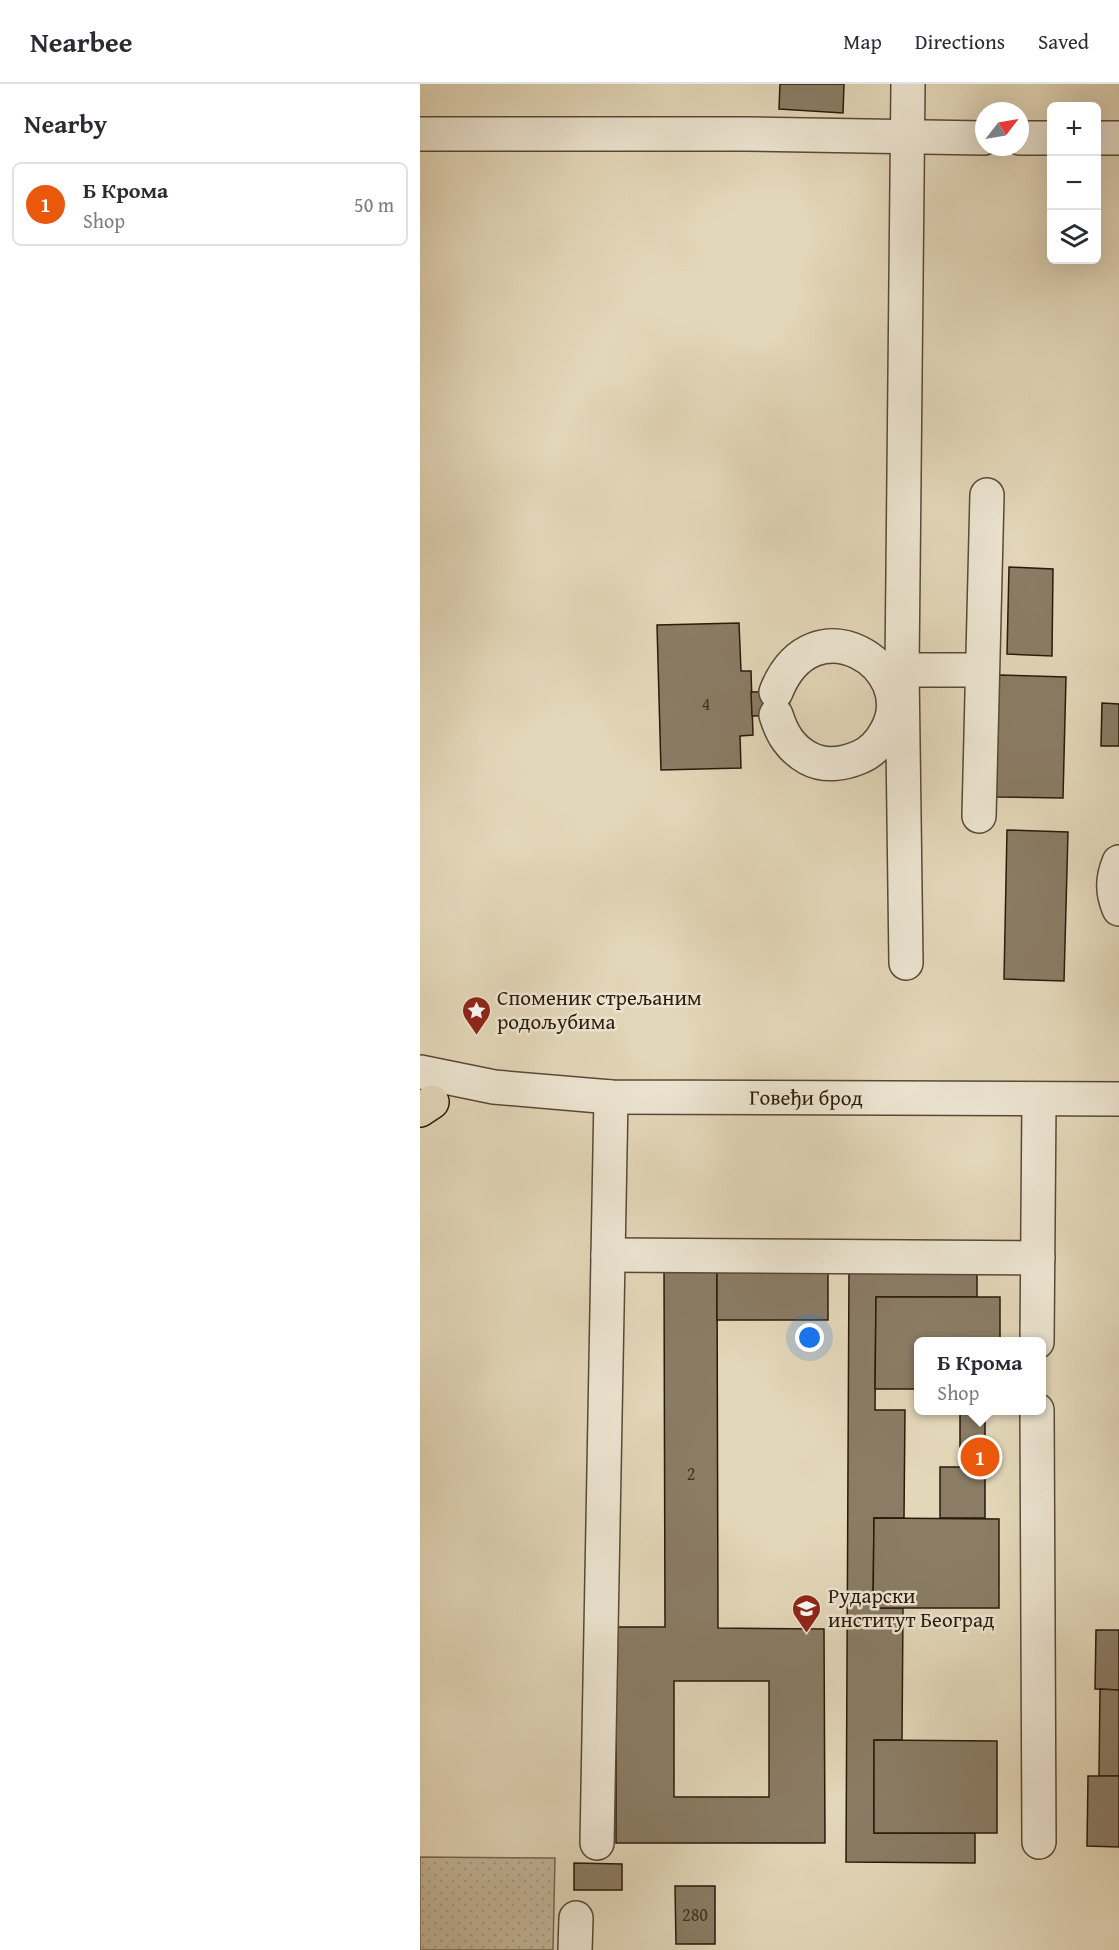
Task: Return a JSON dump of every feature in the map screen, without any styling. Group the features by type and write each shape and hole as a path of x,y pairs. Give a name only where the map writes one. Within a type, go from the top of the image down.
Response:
{"street":[{"path":"906,963 893,673 908,84"},
{"path":"420,134 746,134 975,138"},
{"path":"1029,138 1047,138"},
{"path":"1101,138 1119,138"},
{"path":"979,816 987,495"},
{"path":"893,673 890,688 893,707 890,726 880,742 865,755 848,763 828,764 809,759 794,748 782,733 776,704 782,676 794,661 811,650 830,646 849,648 868,656 882,670 893,673 982,670"},
{"path":"1119,862 1113,880 1114,897 1119,909"},
{"name":"Говеђи брод","path":"420,1072 494,1087 611,1097 1119,1099"},
{"path":"424,1104 458,1099 494,1087"},
{"path":"597,1843 611,1097"},
{"path":"1037,1337 1039,1100"},
{"path":"608,1255 1038,1258"},
{"path":"1037,1415 1039,1842"}],"shaded area":[{"path":"420,1857 555,1858 553,1950 420,1950"}],"building":[{"path":"780,84 844,84 843,113 779,109"},
{"path":"1009,567 1053,569 1052,656 1007,654"},
{"path":"739,623 741,671 751,671 753,735 740,736 741,768 661,770 657,625"},
{"path":"999,675 1066,677 1063,798 996,797"},
{"path":"789,691 790,715 752,716 751,692"},
{"path":"1102,703 1119,704 1119,746 1101,746"},
{"path":"1007,830 1068,832 1064,981 1004,979"},
{"path":"849,1267 977,1268 977,1297 876,1297 875,1410 905,1410 904,1518 874,1518 873,1608 903,1608 902,1740 874,1740 874,1833 975,1833 975,1863 846,1862"},
{"path":"664,1268 717,1268 718,1628 824,1629 825,1843 616,1843 616,1627 665,1627","holes":["674,1681 769,1681 769,1797 674,1797"]},
{"path":"717,1268 828,1268 828,1320 717,1320"},
{"path":"876,1297 1000,1297 1000,1337 914,1337 914,1389 875,1389"},
{"path":"960,1415 985,1415 985,1518 940,1518 940,1467 960,1467"},
{"path":"874,1518 999,1519 999,1608 873,1608"},
{"path":"1096,1630 1119,1630 1119,1690 1095,1689"},
{"path":"1100,1689 1119,1690 1119,1776 1099,1776"},
{"path":"874,1740 997,1741 997,1833 874,1833"},
{"path":"1088,1776 1119,1776 1119,1847 1087,1846"},
{"path":"574,1863 622,1864 622,1890 574,1890"},
{"path":"675,1886 715,1886 715,1944 676,1944"}],"place":[{"name":"Споменик стрељаним родољубима","path":"476,1036"},
{"name":"Б Крома","path":"980,1457"},
{"name":"Рударски институт Београд","path":"807,1634"}]}
